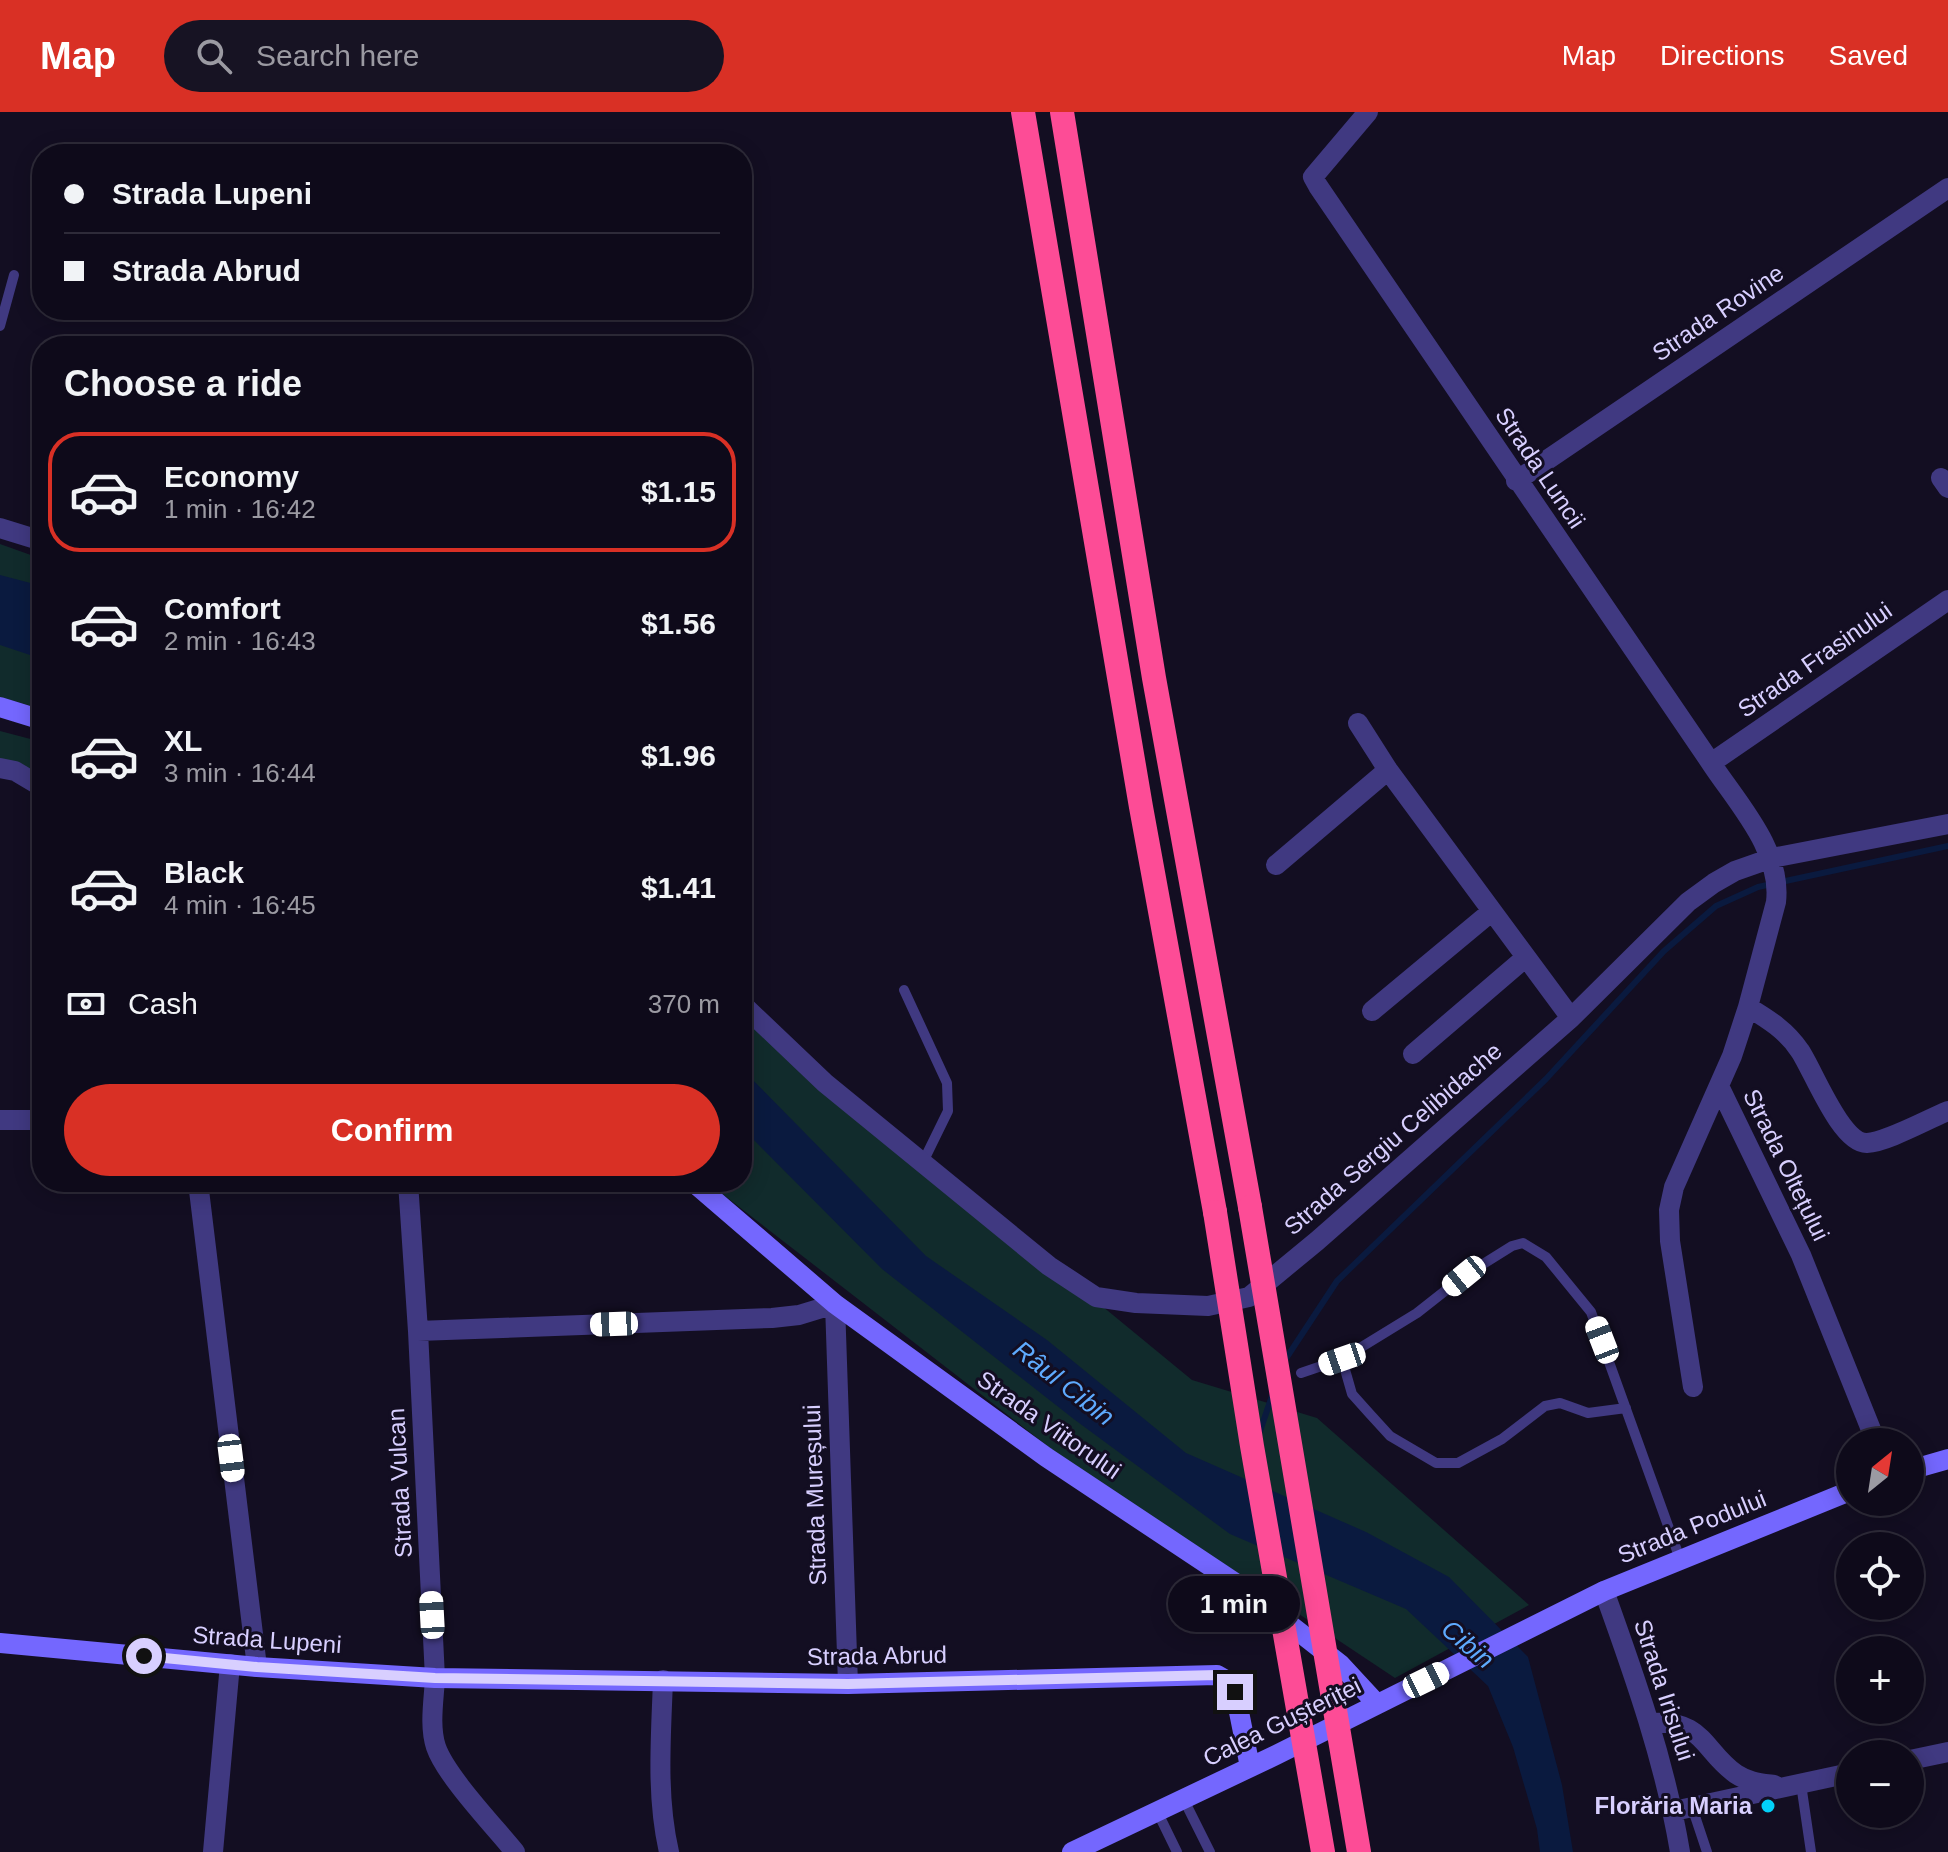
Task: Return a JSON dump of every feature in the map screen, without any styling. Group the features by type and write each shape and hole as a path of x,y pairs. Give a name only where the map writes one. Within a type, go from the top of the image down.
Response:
{"highway":[{"path":"1023,112 1323,1852"},
{"path":"1062,112 1159,709 1250,1207 1359,1852"}],"street":[{"name":"Strada Luncii","path":"1368,112 1313,177 1516,481 1711,763 1772,864"},
{"name":"Strada Rovine","path":"1516,481 1948,188"},
{"path":"0,528 32,538"},
{"name":"Strada Frasinului","path":"1711,763 1948,600"},
{"path":"0,707 32,717"},
{"path":"1358,723 1388,770 1571,1018"},
{"path":"0,768 15,771 32,781"},
{"path":"1276,865 1388,770"},
{"name":"Strada Sergiu Celibidache","path":"923,1162 1049,1266 1096,1297 1136,1303 1208,1306 1249,1297 1571,1018 1688,902 1735,871 1948,824"},
{"name":"Strada Oltețului","path":"1772,864 1778,892 1776,902 1748,1007 1720,1088 1801,1255 1870,1428"},
{"path":"1372,1011 1491,912"},
{"path":"1413,1054 1525,958"},
{"path":"1748,1007 1773,1022 1799,1050 1841,1124 1857,1140 1865,1143 1881,1139 1948,1111"},
{"path":"752,1014 825,1083 923,1162"},
{"path":"1693,1387 1670,1241 1669,1210 1679,1175 1720,1088"},
{"path":"0,1120 32,1120"},
{"path":"199,1192 257,1667"},
{"name":"Strada Vulcan","path":"409,1192 435,1678 433,1729 440,1754 515,1852"},
{"name":"Strada Viitorului","path":"705,1192 835,1304 1046,1457 1243,1588 1340,1664 1377,1704"},
{"path":"418,1331 772,1318 799,1315 835,1304"},
{"name":"Strada Mureșului","path":"835,1304 848,1684"},
{"path":"1924,1466 1948,1459"},
{"name":"Strada Podului","path":"1556,1615 1604,1591 1836,1497"},
{"name":"Strada Irisului","path":"1604,1591 1683,1809 1680,1852"},
{"name":"Calea Gușteriței","path":"1072,1852 1556,1615"},
{"name":"Strada Lupeni","path":"0,1643 257,1667 435,1678"},
{"path":"213,1852 230,1664"},
{"name":"Strada Abrud","path":"435,1678 848,1684 1217,1675 1231,1683 1235,1692 1250,1767"},
{"path":"663,1680 661,1771 664,1830 669,1852"},
{"path":"1651,1723 1666,1722 1692,1730 1736,1774 1754,1783 1792,1785"},
{"path":"1924,1757 1948,1752"},
{"path":"1683,1809 1836,1776"}],"lane":[{"path":"0,326 14,275"},
{"path":"904,990 947,1083 948,1111 923,1162"},
{"path":"1301,1373 1342,1359 1417,1313 1464,1276 1512,1246 1523,1243 1546,1257 1591,1312 1680,1559"},
{"path":"1342,1359 1352,1394 1369,1413 1390,1436 1436,1463 1458,1463 1502,1439 1545,1406 1560,1403 1588,1413 1626,1408"},
{"path":"1792,1785 1811,1852"},
{"path":"1183,1798 1210,1852"},
{"path":"1683,1809 1707,1852"},
{"path":"1157,1810 1177,1852"}],"green space":[{"path":"0,544 32,555 32,706 0,697"},
{"path":"0,731 32,739 32,775 0,763"},
{"path":"752,1007 950,1181 1192,1380 1317,1418 1529,1605 1395,1678 1054,1451 720,1192 752,1192"}],"water":[{"path":"0,575 32,583 32,656 0,645"},
{"path":"752,1079 926,1256 1047,1340 1186,1453 1366,1532 1449,1577 1528,1657 1562,1785 1573,1852 1540,1852 1537,1829 1513,1747 1488,1686 1406,1609 1230,1534 1075,1420 882,1269 752,1138"}],"waterway":[{"path":"1285,1360 1337,1281 1546,1079 1664,951 1716,906 1758,887 1948,846"},
{"path":"1260,1431 1273,1393"}],"place":[{"name":"Florăria Maria","path":"1768,1806"}],"route":[{"path":"144,1656 257,1667 435,1678 848,1684 1217,1675 1231,1683 1235,1692"}],"water label":[{"name":"Râul Cibin","path":"1064,1383"},
{"name":"Cibin","path":"1468,1644"}]}
